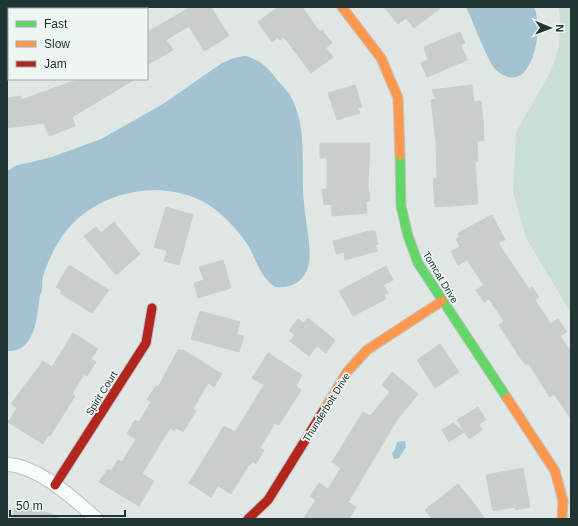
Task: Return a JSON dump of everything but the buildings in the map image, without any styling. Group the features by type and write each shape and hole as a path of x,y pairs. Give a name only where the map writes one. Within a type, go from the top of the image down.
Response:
{"street":[{"name":"Tomcat Drive","path":"342,7 381,58 398,98 400,206 408,236 418,264 555,471 563,501 562,519"},
{"name":"Thunderbolt Drive","path":"248,519 268,500 347,372 367,350 442,301"},
{"name":"Spirit Court","path":"55,485 146,343 152,308"},
{"path":"7,464 37,473 55,485 97,519"}],"green space":[{"path":"558,7 571,7 571,313 526,238 513,192 516,132 550,73 559,47 560,17"}],"water":[{"path":"466,7 534,7 537,18 536,46 532,59 526,70 517,77 507,77 495,69 484,49"},
{"path":"245,56 256,60 264,66 287,91 296,108 300,121 303,148 304,203 310,253 308,267 303,277 291,286 275,287 266,279 247,243 229,222 207,204 186,194 162,190 138,191 114,197 93,208 74,222 59,241 44,272 42,291 33,331 24,346 17,350 7,351 7,171 15,166 52,157 101,139 163,104 222,63 234,58"},
{"path":"405,441 406,447 399,458 394,459 392,453 397,442"}],"traffic: fast":[{"path":"400,155 401,206 408,236 418,263 507,398"}],"traffic: slow":[{"path":"342,7 381,58 398,98 400,155"},
{"path":"324,410 347,372 367,350 442,301"},
{"path":"507,398 555,471 563,501 562,519"}],"traffic: jam":[{"path":"55,485 146,343 152,308"},
{"path":"248,519 268,500 324,410"}]}
